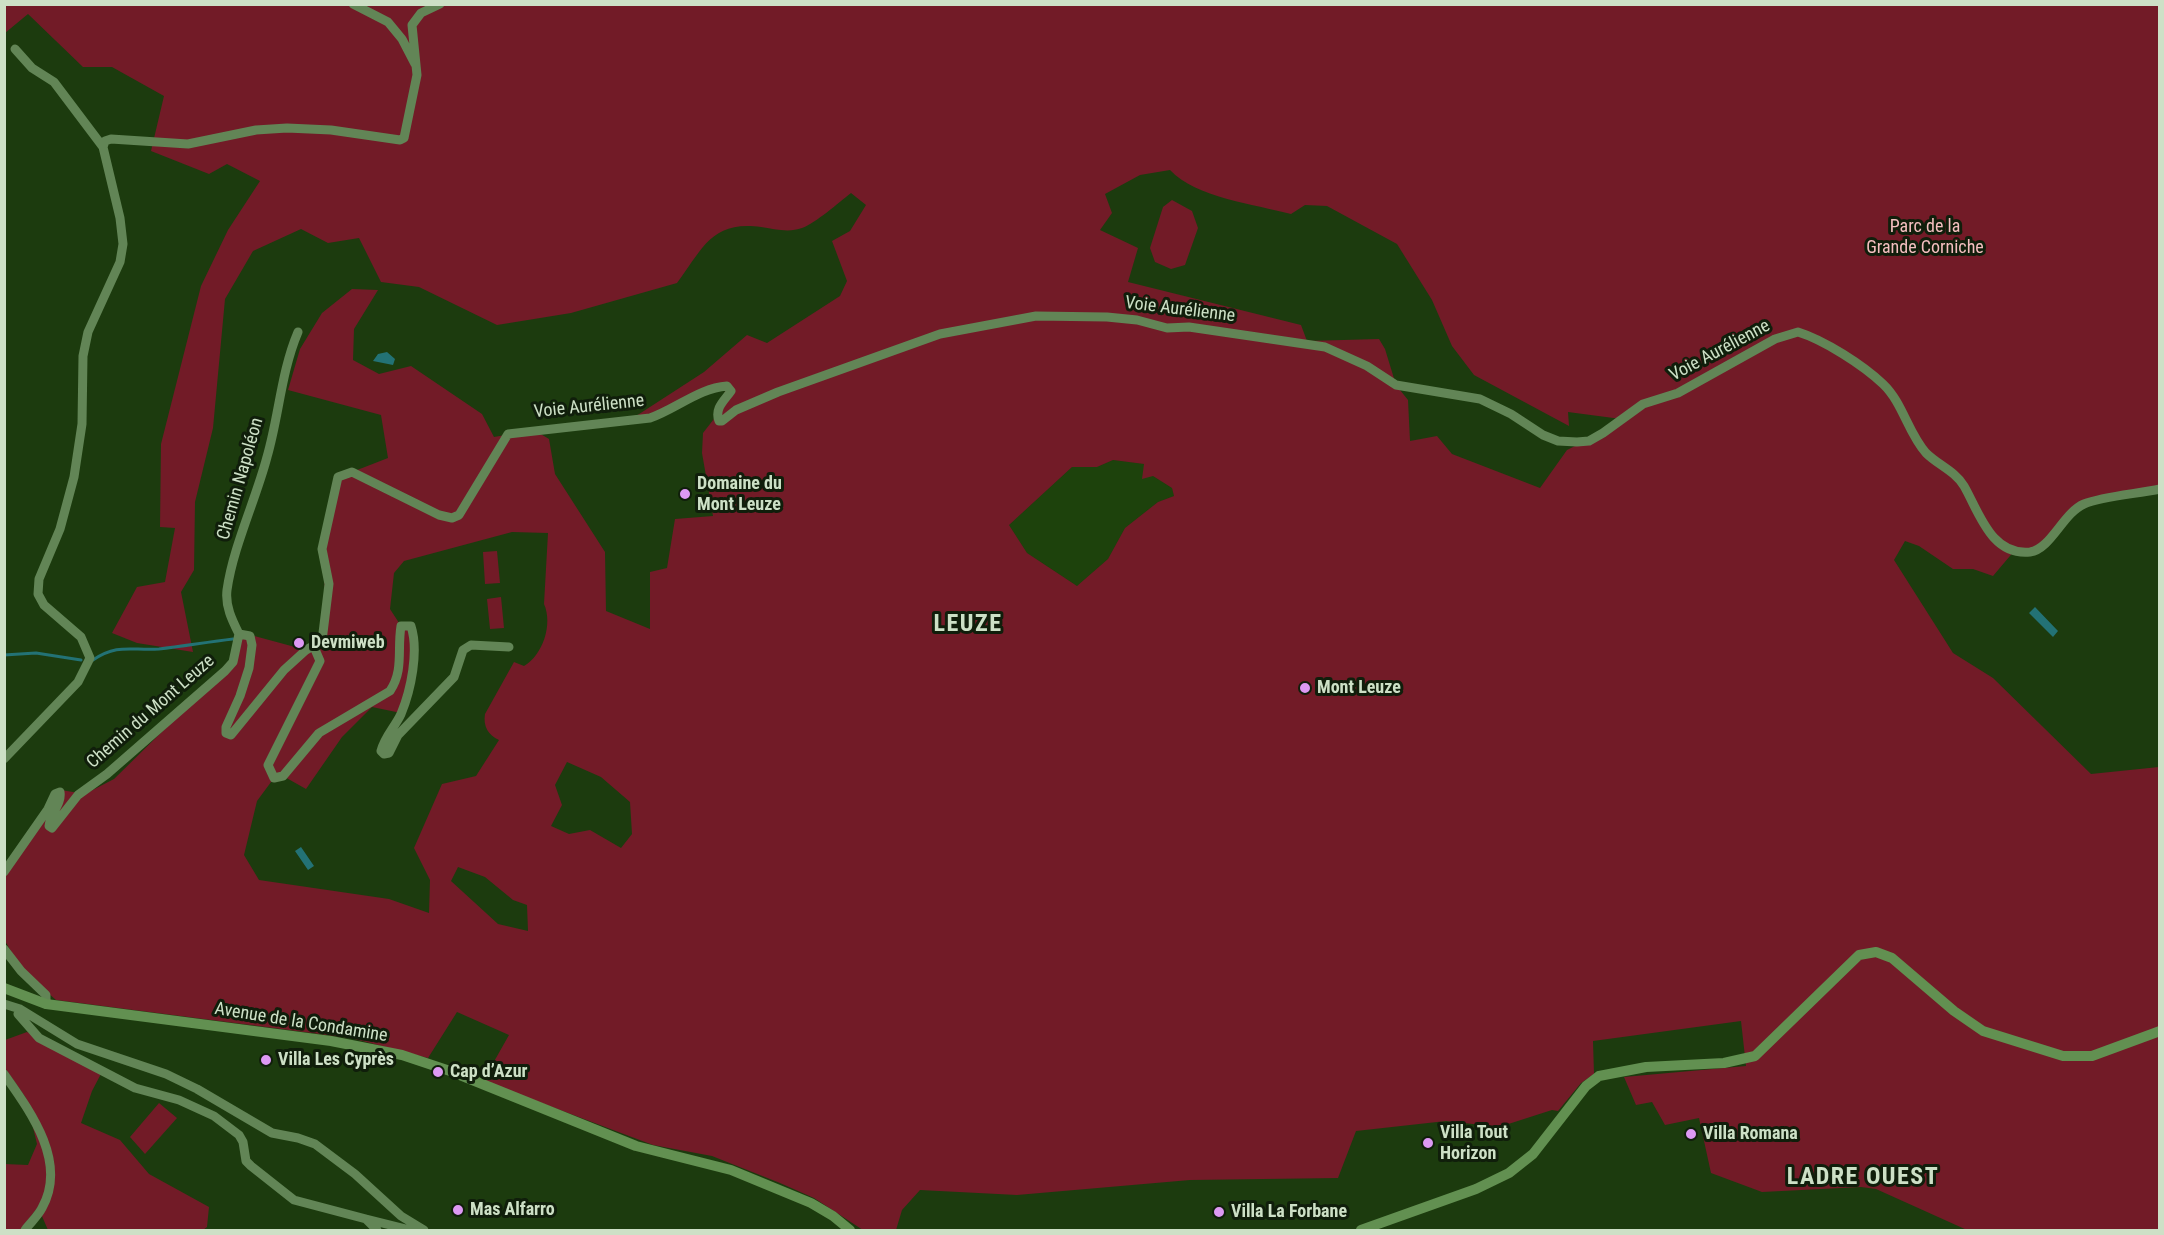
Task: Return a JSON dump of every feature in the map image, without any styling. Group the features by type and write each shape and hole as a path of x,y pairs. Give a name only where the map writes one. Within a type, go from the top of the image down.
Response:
{"main road":[{"path":"1361,1230 1476,1189 1509,1173 1533,1154 1586,1086 1599,1076 1646,1067 1724,1063 1755,1056 1859,955 1876,952 1892,958 1954,1011 1983,1031 2063,1056 2092,1056 2160,1031"},
{"name":"Avenue de la Condamine","path":"4,988 46,1004 331,1041 402,1055 450,1071 636,1146 731,1170 811,1203 833,1216 850,1230"}],"street":[{"path":"353,4 388,22 402,39 413,62 417,64"},
{"path":"103,147 105,141 111,139 188,144 256,130 287,128 331,130 400,140 404,138 409,121 417,64 412,25 421,13 440,4"},
{"path":"4,759 78,682 90,658 81,637 44,605 38,594 39,579 60,529 74,477 82,424 83,357 88,332 116,273 123,244 120,218 103,147 54,82 32,68 15,49"},
{"name":"Voie Aurélienne","path":"314,647 322,641 327,619 329,584 322,549 338,477 344,473 352,472 439,515 452,518 459,515 508,434 650,418 708,390 727,386 731,391 721,403 717,415 719,421 722,421 736,410 778,392 940,334 1036,316 1137,320 1167,328 1189,327 1314,344 1367,366 1396,385 1480,399 1511,414 1544,435 1567,442 1589,441 1643,404 1678,393 1775,339 1798,332 1834,349 1883,384 1927,454 1953,473 1963,485 1978,516 1993,537 2015,550 2029,552 2042,547 2069,513 2084,504 2160,489"},
{"name":"Chemin Napoléon","path":"239,634 227,603 227,590 243,530 267,460 289,352 298,332"},
{"path":"239,634 250,636 252,645 240,696 226,727 226,733 231,735 284,670 306,650 314,647 320,661 268,765 274,778 283,776 319,733 390,691 397,681 401,660 401,626 411,626 413,633 412,663 401,713 383,742 381,751 384,753 389,753 398,735 454,677 463,650 471,645 509,647"},
{"name":"Chemin du Mont Leuze","path":"4,872 43,817 55,794 60,792 61,799 49,822 52,828 78,795 107,774 225,671 233,662 239,634"},
{"path":"4,949 21,971 46,995 46,1004"},
{"path":"4,1004 20,1010 77,1044 166,1074 272,1133 315,1144 355,1174 401,1216 424,1230"},
{"path":"20,1010 21,1020 39,1038 135,1089 179,1101 214,1116 239,1135 243,1142 246,1161 294,1200 410,1230"},
{"path":"4,1074 22,1100 47,1147 51,1163 43,1208 25,1230"},
{"path":"366,1220 377,1230"}],"shaded area":[{"path":"1113,460 1145,464 1153,476 1172,488 1174,496 1158,502 1125,528 1108,559 1077,586 1027,553 1009,525 1072,467 1097,467"}],"green space":[{"name":"Parc de la Grande Corniche","path":"5,5 2159,5 2159,489 2084,504 2042,547 2015,550 1993,576 1973,569 1953,569 1919,546 1905,541 1894,560 1953,653 1993,678 2091,774 2159,767 2159,1230 1967,1230 1876,1189 1861,1187 1762,1192 1711,1173 1699,1118 1665,1125 1652,1102 1636,1105 1624,1077 1746,1066 1741,1021 1593,1041 1594,1074 1581,1083 1558,1111 1552,1110 1499,1127 1446,1121 1356,1131 1338,1178 1190,1180 1017,1195 920,1190 902,1210 896,1230 863,1230 814,1198 712,1156 653,1145 483,1081 509,1035 457,1012 428,1058 351,1038 56,1000 22,970 5,941 4,877 61,790 85,794 114,779 233,662 239,641 247,634 306,650 314,647 327,619 322,549 338,472 352,472 388,458 381,415 288,390 300,349 322,313 352,289 378,290 354,329 353,360 379,374 411,366 482,414 494,437 534,430 549,439 555,474 605,552 606,611 650,629 650,572 667,568 675,519 713,516 702,453 703,433 717,415 727,386 666,412 633,418 704,372 747,335 767,343 840,296 847,281 832,241 850,231 866,205 851,193 814,222 797,229 782,230 744,226 730,228 719,233 701,249 677,283 571,313 497,325 419,287 381,282 359,238 328,243 301,229 253,251 225,299 213,428 195,502 194,570 181,592 193,652 137,643 112,633 137,587 165,582 175,528 160,527 161,444 201,286 228,230 260,181 227,164 209,174 151,151 164,96 112,67 83,67 28,14 5,33","holes":["1170,170 1181,180 1210,194 1291,214 1305,205 1327,206 1397,244 1432,300 1452,346 1474,375 1569,426 1568,412 1621,419 1601,433 1567,450 1540,488 1452,454 1437,436 1410,441 1408,400 1396,385 1385,349 1379,339 1307,341 1301,325 1128,282 1138,248 1100,230 1112,213 1105,194 1140,175","1113,460 1144,464 1142,479 1153,476 1172,488 1174,496 1158,502 1125,528 1108,559 1077,586 1027,553 1009,525 1072,467 1097,467","512,532 548,533 544,604 547,612 545,638 531,661 524,666 514,662 485,714 487,730 499,740 476,776 442,784 414,848 430,880 429,913 389,899 259,880 244,855 257,801 274,778 283,776 306,789 342,737 372,707 401,713 412,663 411,626 401,626 390,609 394,573 404,561","567,762 601,777 630,802 632,834 621,848 590,830 569,834 551,826 562,805 555,785","458,867 485,877 513,900 527,905 528,931 498,924 451,881"]},
{"path":"1172,200 1192,211 1198,228 1185,265 1171,269 1155,262 1150,248 1163,207"},
{"path":"497,551 500,583 485,584 483,552"},
{"path":"501,597 504,628 490,629 487,599"},
{"path":"27,1032 103,1070 92,1091 81,1123 120,1140 149,1174 209,1207 207,1227 203,1230 48,1230 38,1207 20,1230 5,1230 4,1164 28,1165 37,1144 26,1098 5,1068 5,1040"},
{"path":"159,1103 177,1118 145,1154 130,1137"}],"water":[{"path":"387,352 395,359 393,365 373,361 378,354"},
{"path":"2035,607 2058,631 2053,637 2029,613"},
{"path":"301,847 314,866 308,870 295,851"}],"waterway":[{"path":"93,660 110,651 159,649 233,639"},
{"path":"4,655 36,653 81,660"}],"place":[{"name":"Domaine du Mont Leuze","path":"685,494"},
{"name":"Devmiweb","path":"299,643"},
{"name":"Mont Leuze","path":"1305,688"},
{"name":"Villa Les Cyprès","path":"266,1060"},
{"name":"Cap d’Azur","path":"438,1072"},
{"name":"Villa Romana","path":"1691,1134"},
{"name":"Villa Tout Horizon","path":"1428,1143"},
{"name":"Mas Alfarro","path":"458,1210"},
{"name":"Villa La Forbane","path":"1219,1212"}],"district":[{"name":"LEUZE","path":"968,625"},
{"name":"LADRE OUEST","path":"1863,1178"}]}
